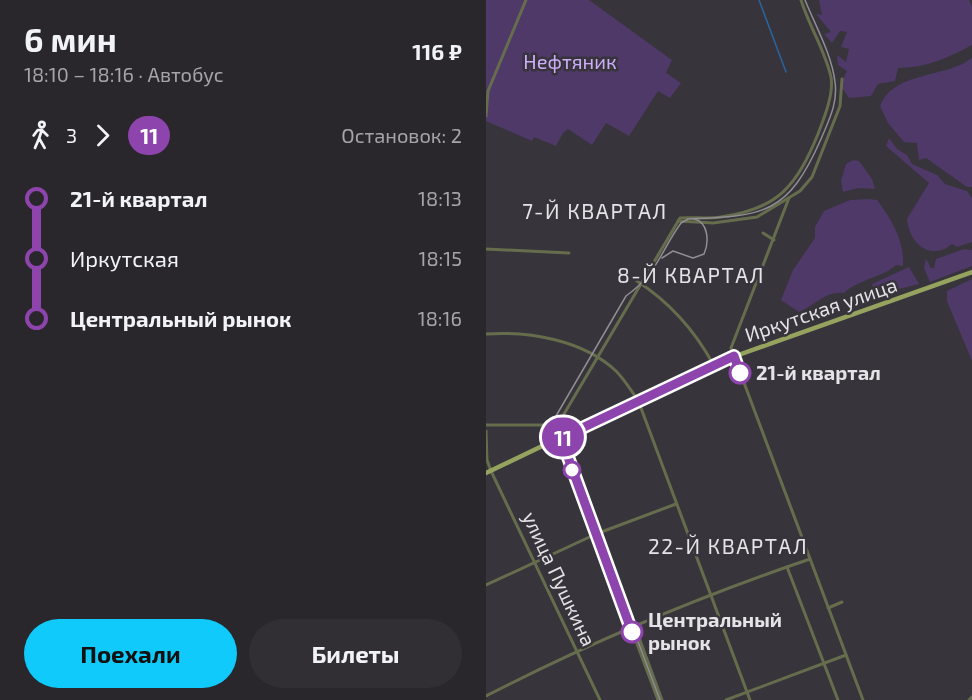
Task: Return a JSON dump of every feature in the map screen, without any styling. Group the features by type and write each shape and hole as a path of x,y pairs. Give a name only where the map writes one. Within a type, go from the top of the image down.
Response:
{"main road":[{"name":"Иркутская улица","path":"488,472 713,364 972,272"}],"street":[{"path":"486,116 488,91 526,0"},
{"path":"679,220 718,218 755,210 790,187 805,165 822,123 831,87 828,68 801,0"},
{"path":"679,220 713,223 742,220 757,217 789,198 812,177 840,106 842,79"},
{"path":"789,198 774,240 732,339 731,348 863,700"},
{"path":"658,700 563,437 562,425 564,414 639,282 679,220"},
{"path":"763,233 774,240"},
{"path":"486,249 569,253"},
{"path":"639,282 679,316 703,345 713,364"},
{"path":"486,334 506,332 538,336 565,343 597,357 616,371 638,400 750,700"},
{"path":"486,425 562,425"},
{"name":"улица Пушкина","path":"486,431 488,472 600,700"},
{"path":"486,585 598,533 676,504"},
{"path":"598,533 662,700"},
{"path":"486,696 576,650 630,627 709,595 810,560"},
{"path":"787,567 838,700"},
{"path":"828,608 842,602"},
{"path":"726,700 846,656"}],"green space":[{"name":"Нефтяник","path":"486,0 589,0 672,60 666,73 681,83 670,98 658,91 629,136 606,123 592,145 568,129 556,146 534,137 532,141 486,121"},
{"path":"819,0 969,0 972,7 972,45 936,61 898,68 895,81 878,84 871,96 849,98 840,85 847,71 838,65 837,55 846,62 849,49 841,47 847,32 840,31 832,43 824,34 831,32 816,14 822,15"},
{"path":"972,58 972,187 967,187 926,158 919,160 917,143 904,142 888,123 880,106 894,88 915,78 963,64"},
{"path":"889,138 897,149 907,155 912,164 937,175 945,184 967,191 972,198 972,242 957,247 952,244 936,251 922,247 916,242 907,219 929,183 886,146"},
{"path":"853,160 859,161 872,179 875,189 858,188 843,192 841,181 846,164"},
{"path":"850,200 877,200 892,222 902,248 903,266 896,265 844,293 826,296 799,312 781,300 793,270 815,238 815,227 824,211"},
{"path":"964,249 972,250 972,266 930,282 924,268 926,259 931,268 934,268 936,259"},
{"path":"909,267 919,284 875,295 872,284"},
{"path":"972,279 972,361 947,301 947,291"}],"waterway":[{"path":"759,0 786,72"}],"tram line":[{"path":"660,700 566,449 556,416 626,296 652,270 681,223 688,219 737,216 771,206 797,183 809,164 830,118 836,90 823,40 805,0"},
{"path":"662,258 673,251 693,258 704,254 707,234 703,224 694,219"}],"bus line":[{"name":"11","path":"632,632 561,438 734,356 740,373"}],"place":[{"name":"21-й квартал","path":"740,373"},
{"name":"Центральный рынок","path":"632,632"}],"district":[{"name":"7-Й КВАРТАЛ","path":"595,212"},
{"name":"8-Й КВАРТАЛ","path":"691,276"},
{"name":"22-Й КВАРТАЛ","path":"728,547"}]}
